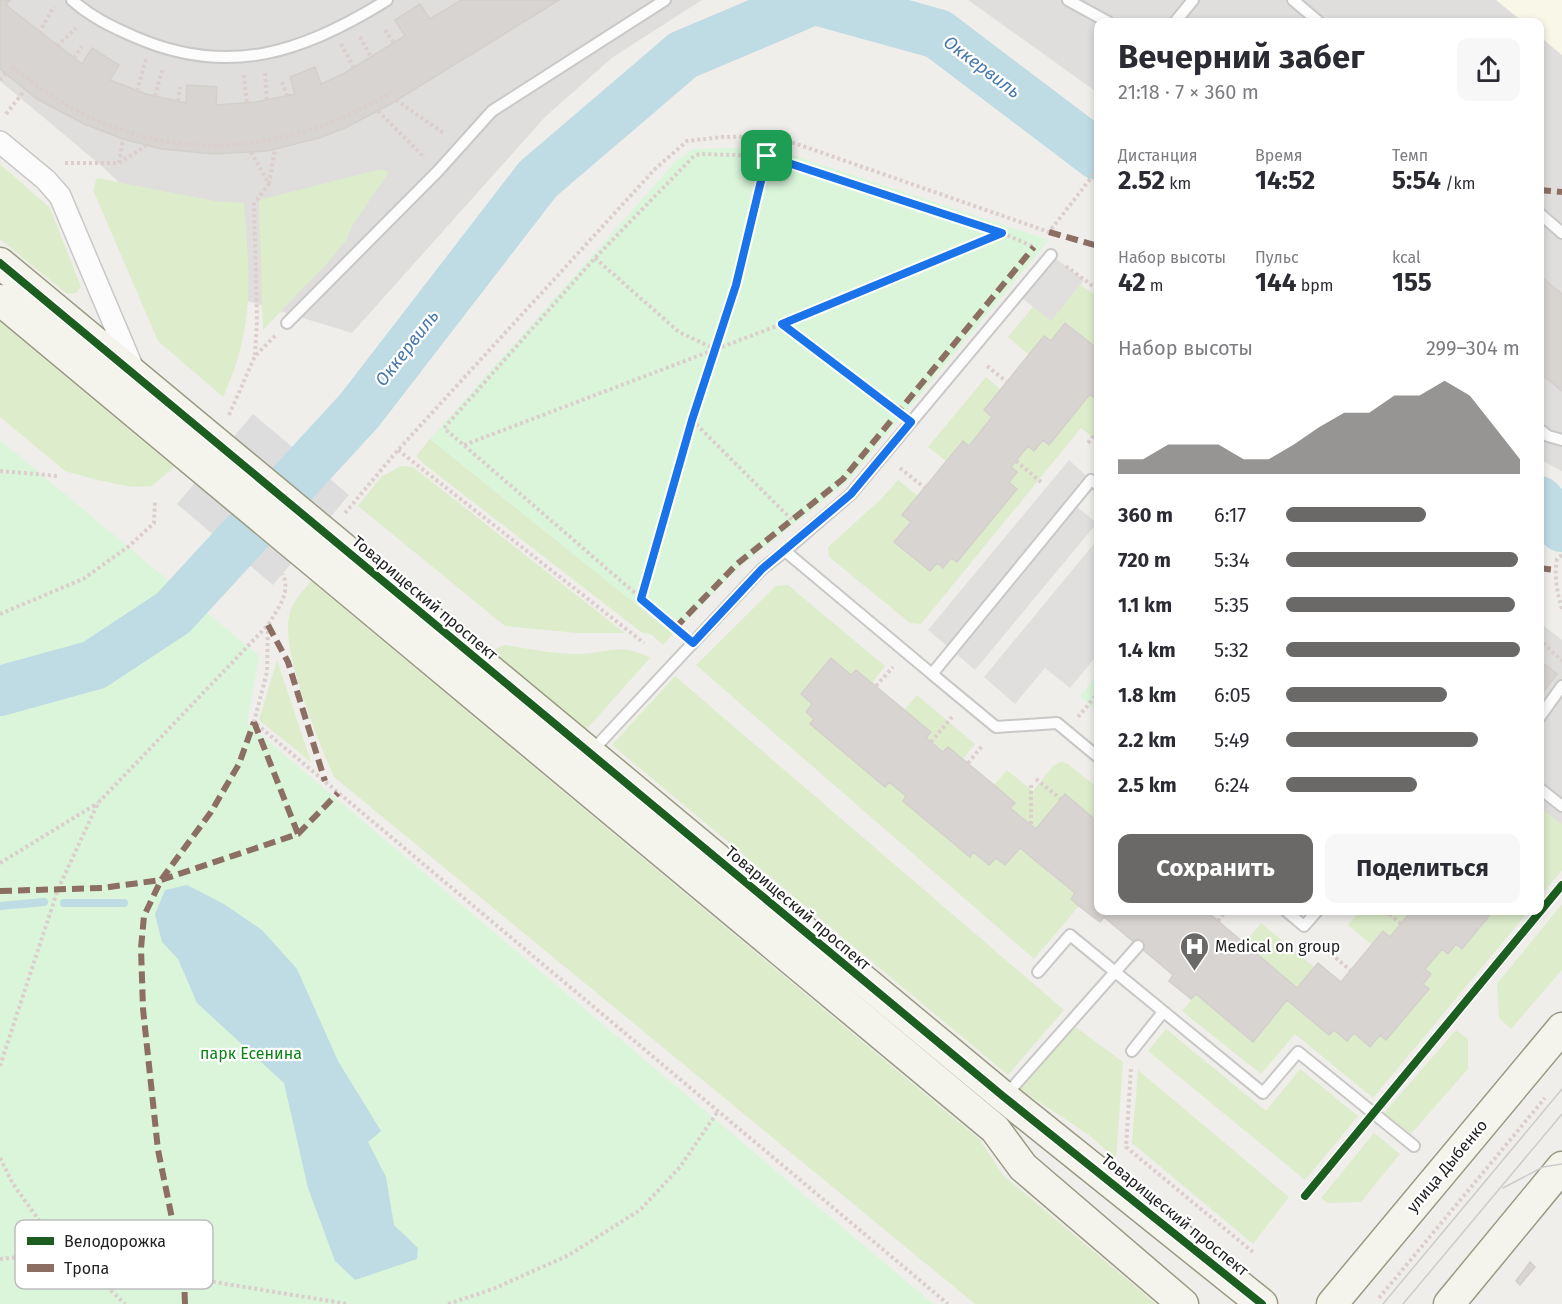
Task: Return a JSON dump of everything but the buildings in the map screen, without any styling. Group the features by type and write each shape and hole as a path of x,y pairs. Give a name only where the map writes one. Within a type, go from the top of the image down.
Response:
{"street":[{"path":"0,142 46,180 60,196 135,374"},
{"path":"0,262 135,374"},
{"name":"Товарищеский проспект","path":"0,300 302,551 581,765 995,1109 1262,1304"},
{"name":"Товарищеский проспект","path":"135,374 225,447 333,521 581,765"},
{"name":"улица Дыбенко","path":"1332,1304 1562,1028"},
{"name":"Товарищеский проспект","path":"995,1109 995,1129 1023,1167 1183,1304"},
{"path":"1449,1304 1544,1198 1562,1167"}],"lane":[{"path":"72,0 89,15 151,44 208,59 264,54 288,48 333,31 387,0"},
{"path":"287,323 438,171 492,111 665,0"},
{"path":"1068,0 1101,18"},
{"path":"1178,18 1193,0"},
{"path":"1293,0 1314,18"},
{"path":"1544,217 1562,233"},
{"path":"581,765 762,569 851,494 1051,255"},
{"path":"1544,433 1562,440"},
{"path":"932,674 1091,480 1094,482"},
{"path":"785,551 996,727 1057,723 1094,754"},
{"path":"1544,711 1562,686"},
{"path":"1544,792 1562,806"},
{"path":"1291,915 1304,926 1314,915"},
{"path":"1038,972 1070,935 1263,1093 1298,1052 1414,1146"},
{"path":"995,1109 1138,946"},
{"path":"1132,1051 1163,1012"}],"path":[{"path":"39,33 57,0"},
{"path":"57,46 89,15"},
{"path":"385,30 393,43"},
{"path":"333,31 354,68"},
{"path":"137,91 151,44"},
{"path":"74,58 82,46"},
{"path":"155,96 167,48"},
{"path":"264,54 267,101"},
{"path":"242,57 247,104"},
{"path":"12,66 43,92 87,116 148,137 213,146 250,144 294,136 341,119 392,92"},
{"path":"0,80 5,74"},
{"path":"282,82 287,96"},
{"path":"178,101 180,87"},
{"path":"6,114 25,90"},
{"path":"396,100 460,144"},
{"path":"378,111 438,171"},
{"path":"333,521 655,169 687,141 723,137 774,136 1049,232 1094,174"},
{"path":"119,163 123,139"},
{"path":"64,163 119,163 146,146"},
{"path":"255,356 254,204 269,184 275,149"},
{"path":"251,152 269,184"},
{"path":"693,643 444,428 595,258 693,157 699,154 767,156 1002,233 1051,255 1094,287"},
{"path":"641,599 692,420 736,285 767,156"},
{"path":"464,445 782,324 1002,233"},
{"path":"595,258 679,332 715,349"},
{"path":"228,418 255,356 287,323"},
{"path":"782,324 911,422"},
{"path":"987,366 1007,382"},
{"path":"692,420 792,520"},
{"path":"1088,443 1094,435"},
{"path":"398,450 644,643"},
{"path":"1016,461 1041,482"},
{"path":"900,468 925,488"},
{"path":"0,471 58,476"},
{"path":"0,614 83,579 119,553 154,523 155,501"},
{"path":"1562,555 1557,559 1556,590 1562,609"},
{"path":"0,863 98,803 268,625 285,598 287,585 283,574"},
{"path":"268,625 267,672 254,722 948,1304"},
{"path":"1544,644 1562,661"},
{"path":"876,686 892,667"},
{"path":"931,742 952,717"},
{"path":"968,763 983,745"},
{"path":"1036,779 1061,799"},
{"path":"1031,785 1032,826"},
{"path":"0,1066 58,889 98,803"},
{"path":"1544,907 1562,885"},
{"path":"1218,921 1222,915"},
{"path":"1391,915 1401,924"},
{"path":"1305,1196 1537,915"},
{"path":"1322,946 1350,970"},
{"path":"1132,1051 1126,1147 1254,1253"},
{"path":"1378,1298 1552,1089"},
{"path":"448,1304 493,1289 569,1255 640,1210 680,1167 718,1111"},
{"path":"0,1158 13,1184 38,1220"},
{"path":"0,1259 15,1257"},
{"path":"213,1281 348,1304"},
{"path":"110,1289 125,1304"}],"shaded area":[{"path":"0,0 702,0 613,57 546,116 352,333 238,298 104,168 0,81"},
{"path":"968,0 1562,0 1562,471 1544,462 1544,18 1094,18 1094,90"},
{"path":"1496,0 1562,0 1562,55 1544,40 1544,18 1518,18"},
{"path":"1051,255 1084,280 1051,321 1018,295"},
{"path":"1069,460 1091,480 1072,503 1094,521 1094,527 975,670 928,630"},
{"path":"1094,544 1094,659 1070,688 1045,668 1015,704 984,677"},
{"path":"1544,626 1562,640 1562,860 1544,882"}],"green space":[{"path":"768,147 1049,240 847,482 739,568 673,634 430,439 675,162 693,149"},
{"path":"0,164 50,208 81,287 76,293 67,294 0,239"},
{"path":"381,169 389,172 352,226 347,239 263,330 259,200"},
{"path":"97,178 214,201 244,203 248,255 248,302 241,348 223,397 158,341 93,190"},
{"path":"1080,284 1094,295 1094,346 1066,323 1051,341 1029,355 1008,337 1033,307 1051,320"},
{"path":"0,322 174,467 152,486 132,487 65,471 0,417"},
{"path":"986,377 1001,390 984,410 992,417 969,446 962,441 946,461 928,447"},
{"path":"1090,394 1094,398 1094,438 1081,428 921,624 910,623 829,557 828,547 880,500 898,480 918,496 911,522 894,542 943,568 951,558 957,562 1016,489 1009,482 1017,473 1011,467 1028,446 1034,451 1043,440 1049,444"},
{"path":"430,439 673,634 663,645 652,635 641,632 424,464 416,456"},
{"name":"парк Есенина","path":"0,440 259,656 247,723 933,1304 0,1304"},
{"path":"401,466 413,467 625,633 577,633 505,626 358,506 381,477"},
{"path":"311,581 980,1140 1003,1175 1156,1304 975,1304 334,777 303,697 288,632 292,607"},
{"path":"788,585 885,666 872,683 856,670 851,675 831,659 801,694 812,704 806,712 885,786 889,782 906,796 903,801 969,857 973,852 989,865 996,858 1005,865 1020,848 1075,893 1079,906 1034,959 696,665 776,586"},
{"path":"505,645 574,654 629,650 650,658 586,730 488,652"},
{"path":"277,660 311,762 259,720"},
{"path":"675,676 1064,1010 1008,1075 612,745"},
{"path":"1094,679 1094,708 1080,696"},
{"path":"917,695 975,744 963,759 948,747 943,752 926,738 931,732 904,710"},
{"path":"1061,762 1068,764 1094,785 1094,819 1065,794 1036,829 1010,808 1015,802 994,785 1007,770 1033,791 1053,766"},
{"path":"1544,811 1562,824 1562,870 1544,892"},
{"path":"1562,904 1562,970 1511,1029 1499,1018 1497,984"},
{"path":"1357,915 1409,915 1390,937 1383,931 1372,945 1348,925"},
{"path":"1491,915 1526,915 1373,1098 1295,1034 1261,1074 1182,1011 1196,994 1253,1041 1287,1000 1329,1035 1334,1030 1347,1041 1354,1033 1370,1047 1431,974 1425,969 1442,949 1448,954 1456,944 1462,949"},
{"path":"1261,923 1314,967 1297,988 1244,943"},
{"path":"1073,1025 1123,1062 1116,1159 1089,1135 1018,1088"},
{"path":"1166,1029 1266,1111 1300,1069 1358,1116 1305,1180 1148,1051"},
{"path":"1456,1030 1468,1039 1468,1069 1411,1134 1384,1113"},
{"path":"1138,1070 1289,1197 1253,1244 1132,1143"},
{"path":"1374,1133 1400,1154 1361,1202 1328,1203 1321,1198"}],"water":[{"path":"187,885 224,904 262,930 297,969 338,1061 381,1131 368,1142 386,1177 394,1225 418,1248 417,1259 355,1280 335,1261 308,1188 284,1083 197,1003 178,959 162,942 155,914 165,890"}],"pier":[{"path":"253,414 349,495 273,585 177,504"}],"waterway":[{"name":"Оккервиль","path":"0,691 94,665 173,613 359,411 538,179 683,55 813,0"},
{"name":"Оккервиль","path":"815,0 938,34 1094,152"},
{"name":"Оккервиль","path":"1544,507 1562,527"},
{"path":"0,906 44,902"},
{"path":"64,903 124,903"}],"tram line":[{"path":"1383,1304 1562,1089"},
{"path":"1403,1304 1562,1114"},
{"path":"1503,1188 1543,1167 1562,1164"}],"marked path":[{"path":"1544,190 1562,192"},
{"path":"1049,232 1094,245"},
{"path":"675,628 737,564 843,479 1034,247"},
{"path":"1544,569 1556,570"},
{"path":"268,625 288,662 325,781"},
{"path":"254,722 298,834"},
{"path":"172,1220 158,1150 143,1009 141,948 144,916 161,880 211,812 239,764 254,722"},
{"path":"0,891 102,888 161,880 298,834 338,793"},
{"path":"184,1289 185,1304"}],"cycle path":[{"path":"0,263 1004,1097 1262,1304"},
{"path":"1544,907 1562,885"},
{"path":"1305,1196 1537,915"}],"place":[{"name":"Medical on group","path":"1194,972"}],"route":[{"path":"767,156 1002,233 782,324 911,422 851,494 762,569 693,643 641,599 692,420 736,285 767,156"}]}
